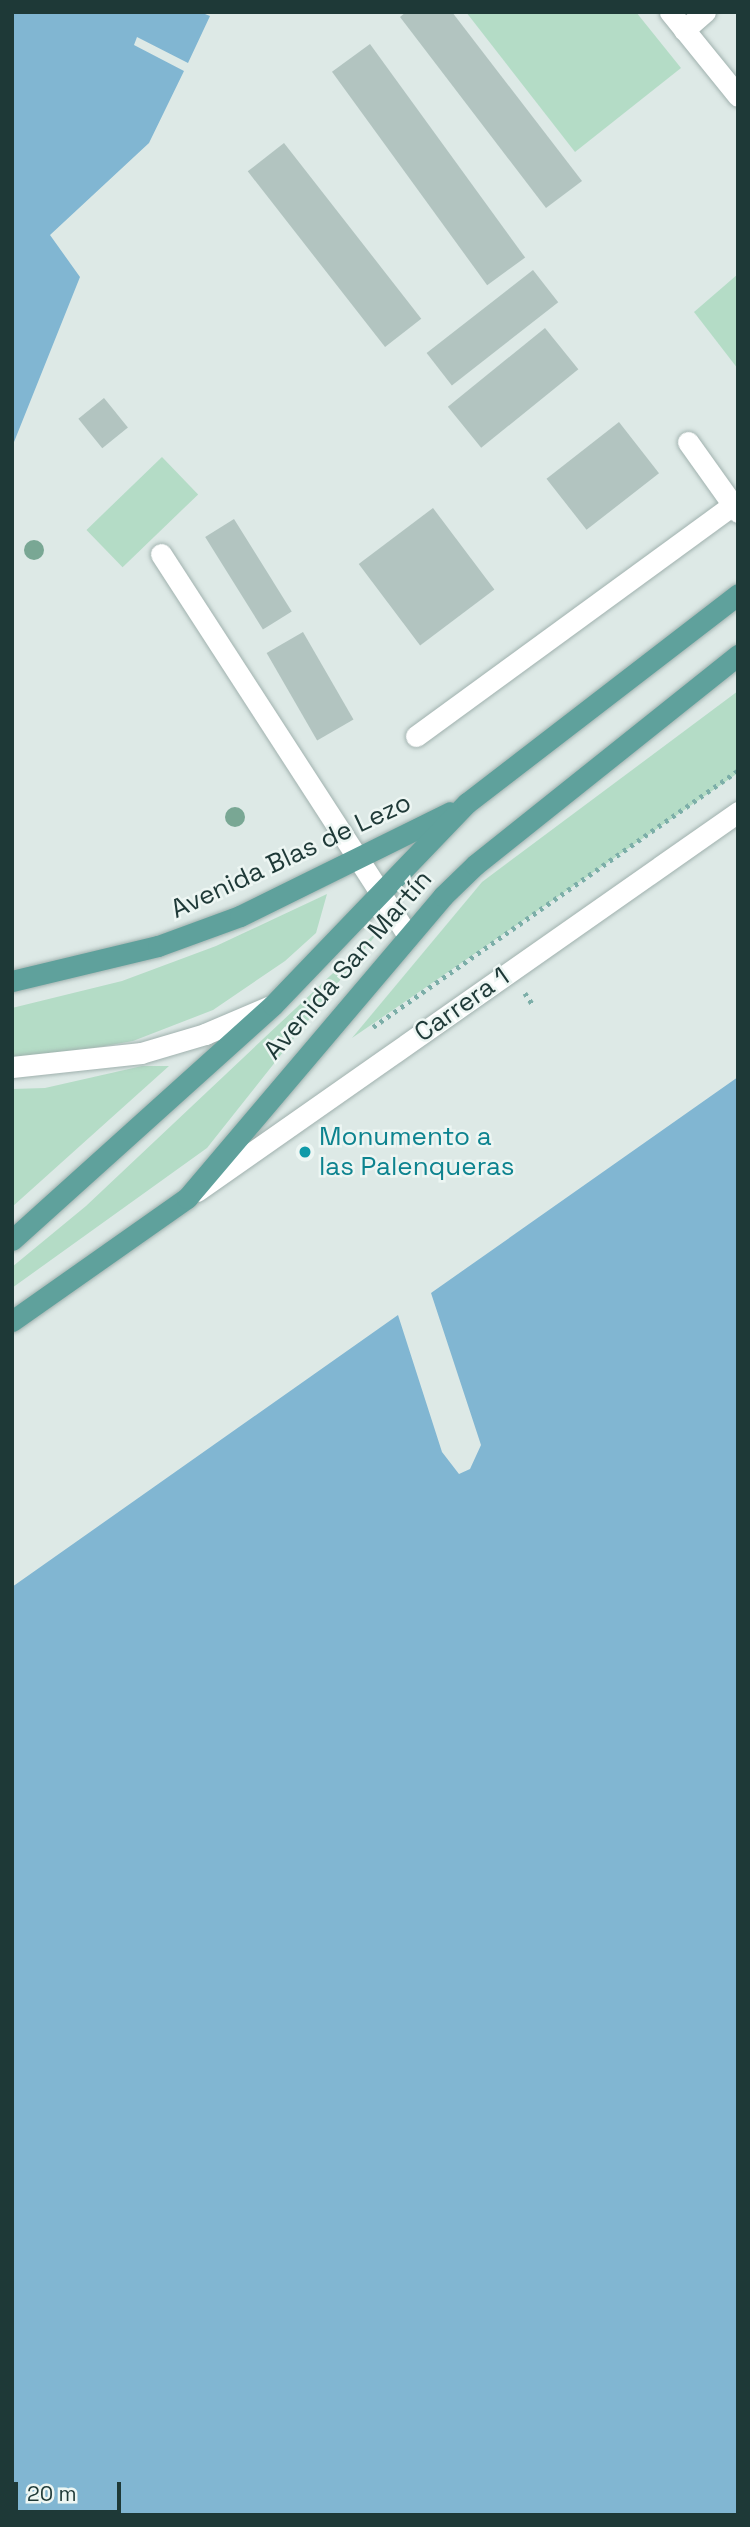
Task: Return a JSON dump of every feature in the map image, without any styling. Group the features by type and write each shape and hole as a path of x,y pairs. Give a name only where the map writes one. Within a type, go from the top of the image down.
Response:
{"main road":[{"name":"Avenida San Martín","path":"12,1240 273,1005 467,803 738,594"},
{"name":"Avenida San Martín","path":"12,1321 187,1198 407,934 475,864 738,654"},
{"name":"Avenida Blas de Lezo","path":"12,981 158,946 240,916 467,803"}],"street":[{"path":"670,12 738,96"},
{"path":"684,30 705,12"},
{"path":"416,736 735,509 688,442"},
{"path":"161,554 407,934"},
{"name":"Carrera 1","path":"187,1198 738,812"},
{"path":"12,1067 141,1054 205,1034 273,1005"}],"path":[{"path":"369,1030 738,770"}],"green space":[{"path":"466,12 636,12 681,68 575,152"},
{"path":"738,274 738,369 694,312"},
{"path":"162,457 198,494 123,567 86,530"},
{"path":"738,691 738,773 352,1038 482,882"},
{"path":"327,894 316,933 285,961 213,1010 133,1041 31,1059 12,1058 12,1008 122,981 216,946"},
{"path":"383,926 207,1148 12,1288 12,1267 86,1206"},
{"path":"142,1066 169,1066 12,1207 12,1089 45,1088"}],"water":[{"path":"12,12 200,12 210,16 188,63 137,37 134,45 184,71 149,143 50,235 80,277 12,447"},
{"path":"738,1077 738,2515 12,2515 12,1587 398,1315 442,1452 459,1474 470,1469 481,1445 431,1293"}],"building":[{"path":"406,12 452,12 582,181 546,208 400,17"},
{"path":"370,44 525,258 487,285 332,72"},
{"path":"284,143 421,319 385,347 248,171"},
{"path":"533,270 558,302 452,385 427,353"},
{"path":"545,328 578,369 481,448 448,407"},
{"path":"104,398 128,428 102,448 78,419"},
{"path":"619,422 659,473 587,530 547,479"},
{"path":"433,508 494,589 420,645 359,564"},
{"path":"234,519 292,611 263,629 205,537"},
{"path":"303,632 354,719 317,740 267,653"}],"place":[{"name":"Monumento a las Palenqueras","path":"305,1152"}]}
